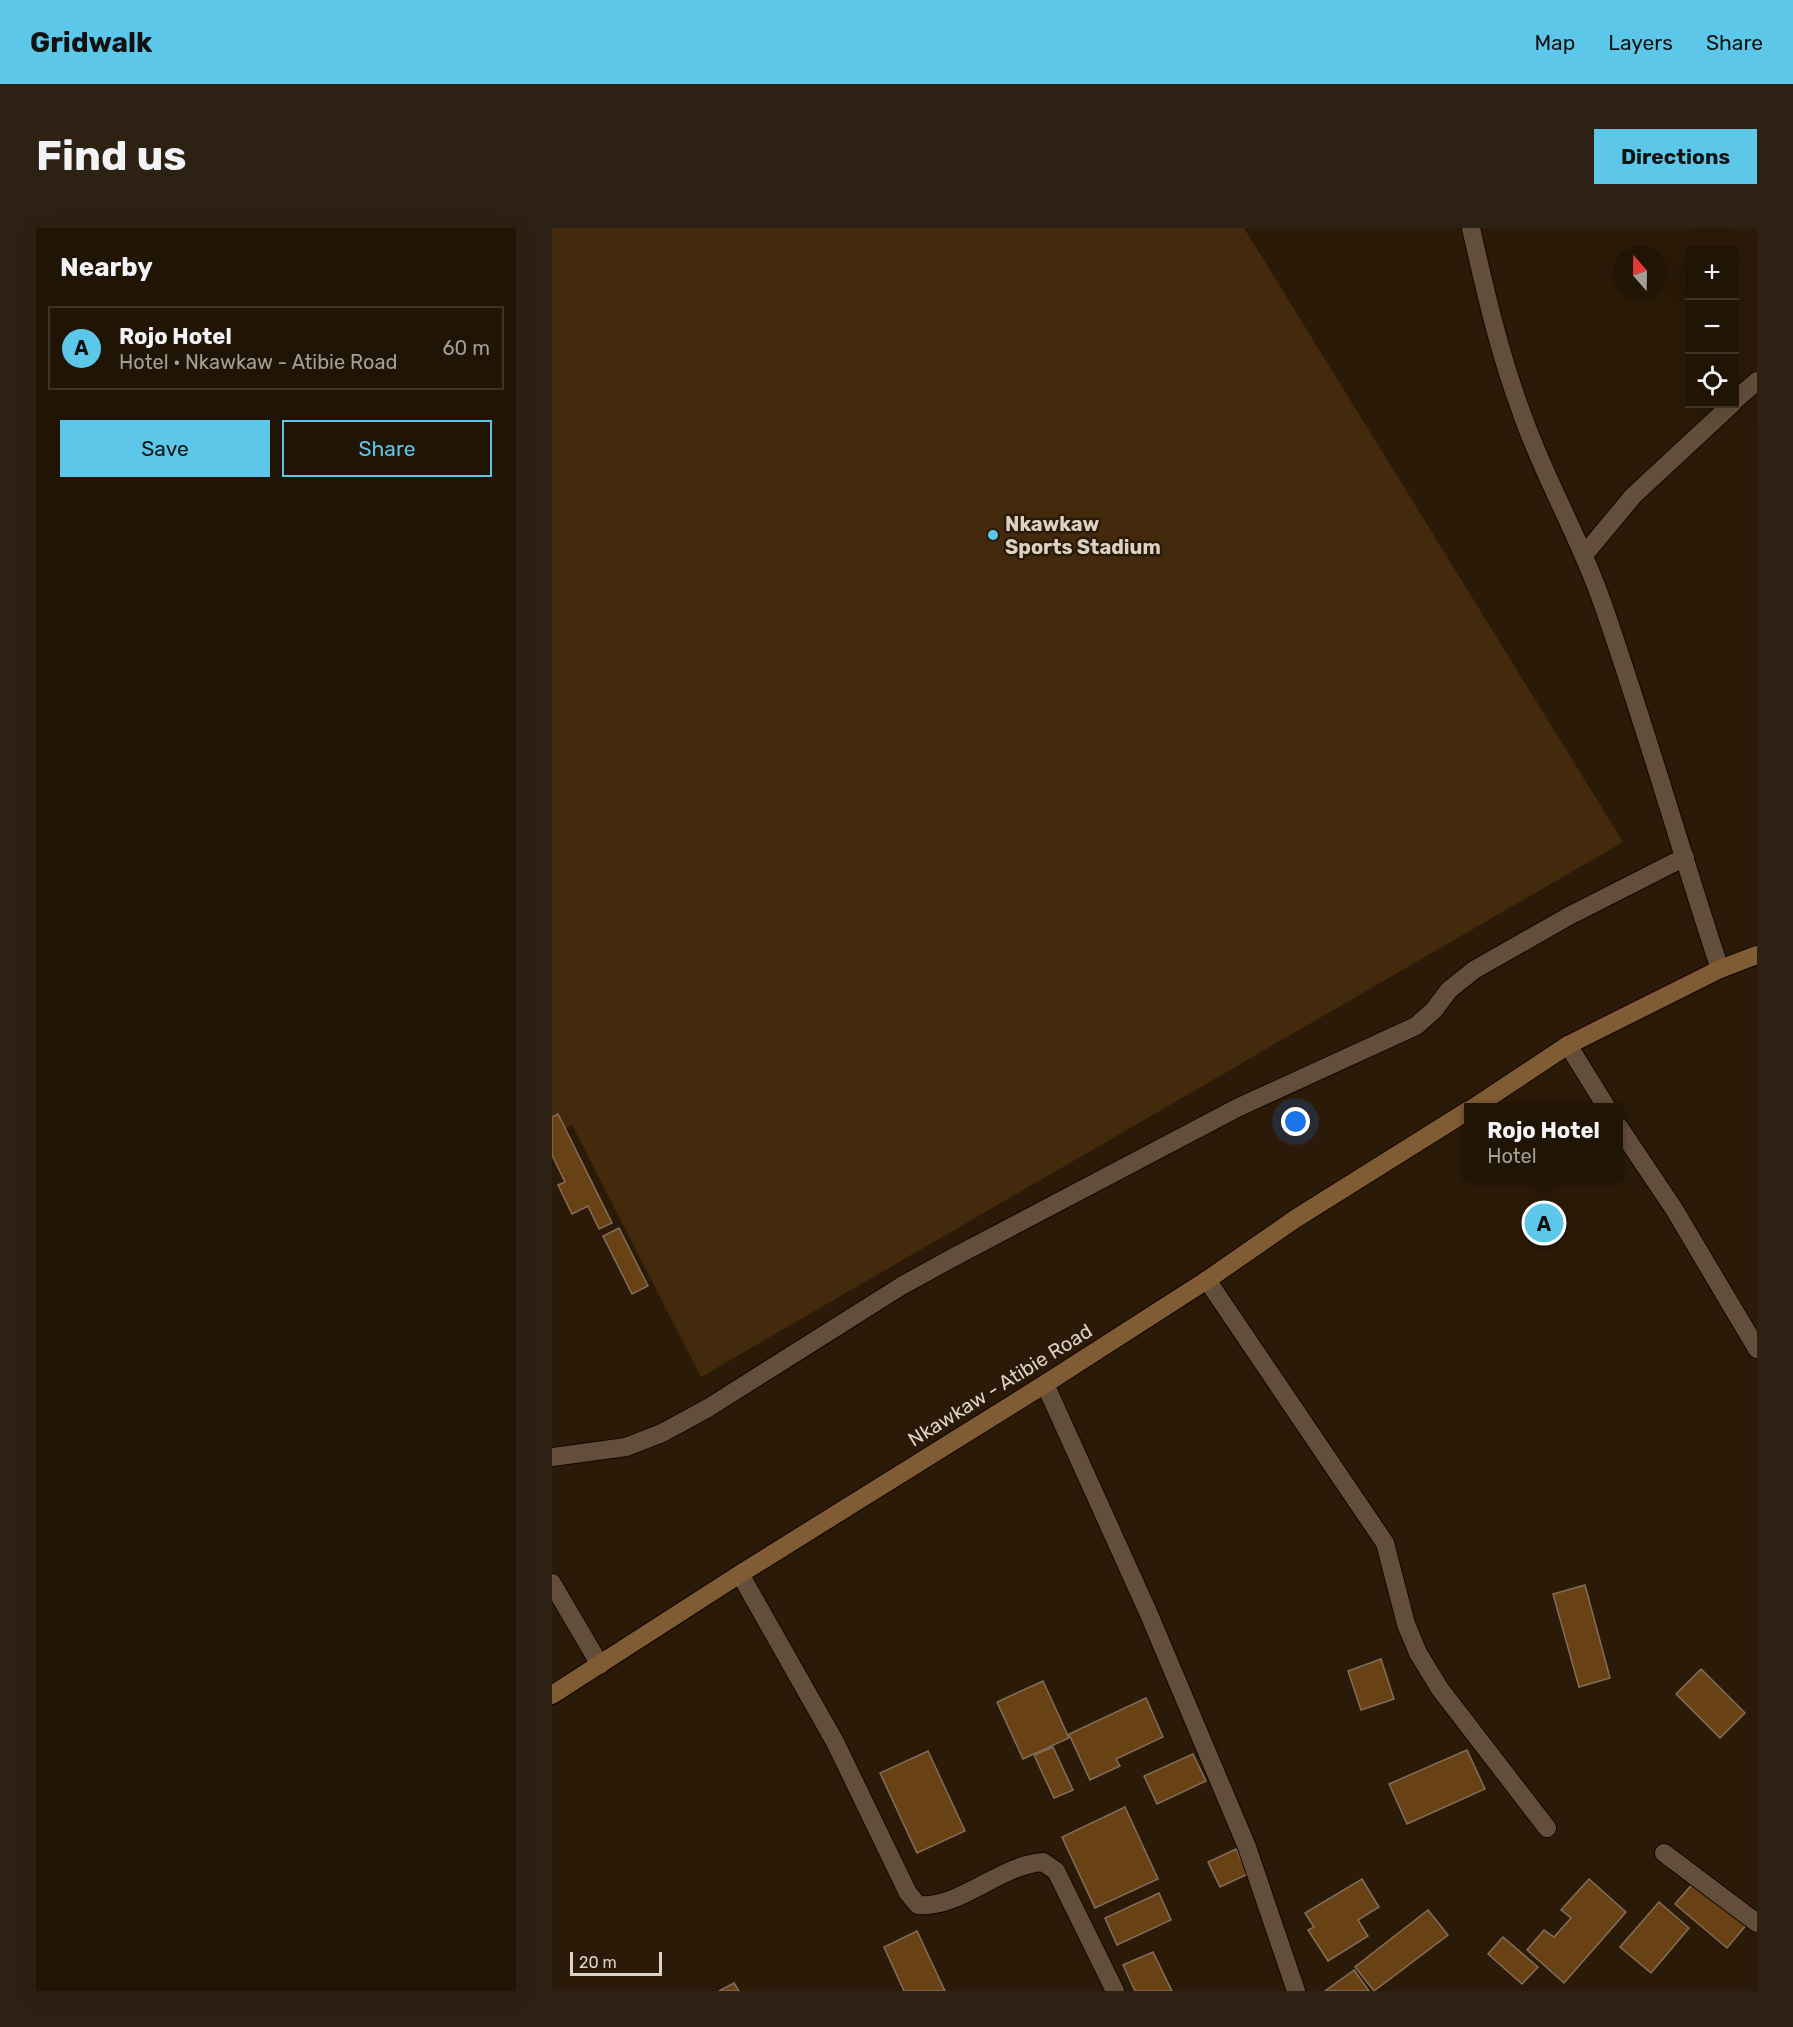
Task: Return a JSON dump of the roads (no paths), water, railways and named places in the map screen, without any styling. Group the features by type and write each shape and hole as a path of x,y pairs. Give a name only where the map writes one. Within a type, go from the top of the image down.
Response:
{"main road":[{"name":"Nkawkaw - Atibie Road","path":"1480,1103 1568,1045 1720,969 1757,955"},
{"name":"Nkawkaw - Atibie Road","path":"552,1695 740,1574 1045,1384 1207,1280 1295,1219 1464,1113"}],"street":[{"path":"1471,228 1492,321 1521,411 1600,597 1720,969"},
{"path":"1739,397 1757,381"},
{"path":"1584,555 1633,496 1727,408"},
{"path":"552,1457 626,1447 662,1433 699,1413 903,1285 954,1257 1237,1108 1416,1026 1434,1010 1449,990 1474,970 1569,916 1685,857"},
{"path":"1568,1045 1604,1103"},
{"path":"1623,1133 1674,1209 1757,1349"},
{"path":"1207,1280 1385,1543 1406,1624 1418,1653 1440,1689 1547,1828"},
{"path":"1045,1384 1124,1559 1247,1847 1296,1991"},
{"path":"740,1574 835,1742 908,1893 918,1905 935,1906 1025,1863 1043,1862 1056,1871 1115,1991"},
{"path":"552,1583 600,1665"},
{"path":"1664,1853 1757,1923"}],"place":[{"name":"Nkawkaw Sports Stadium","path":"993,535"},
{"name":"Rojo Hotel","path":"1544,1223"}]}
